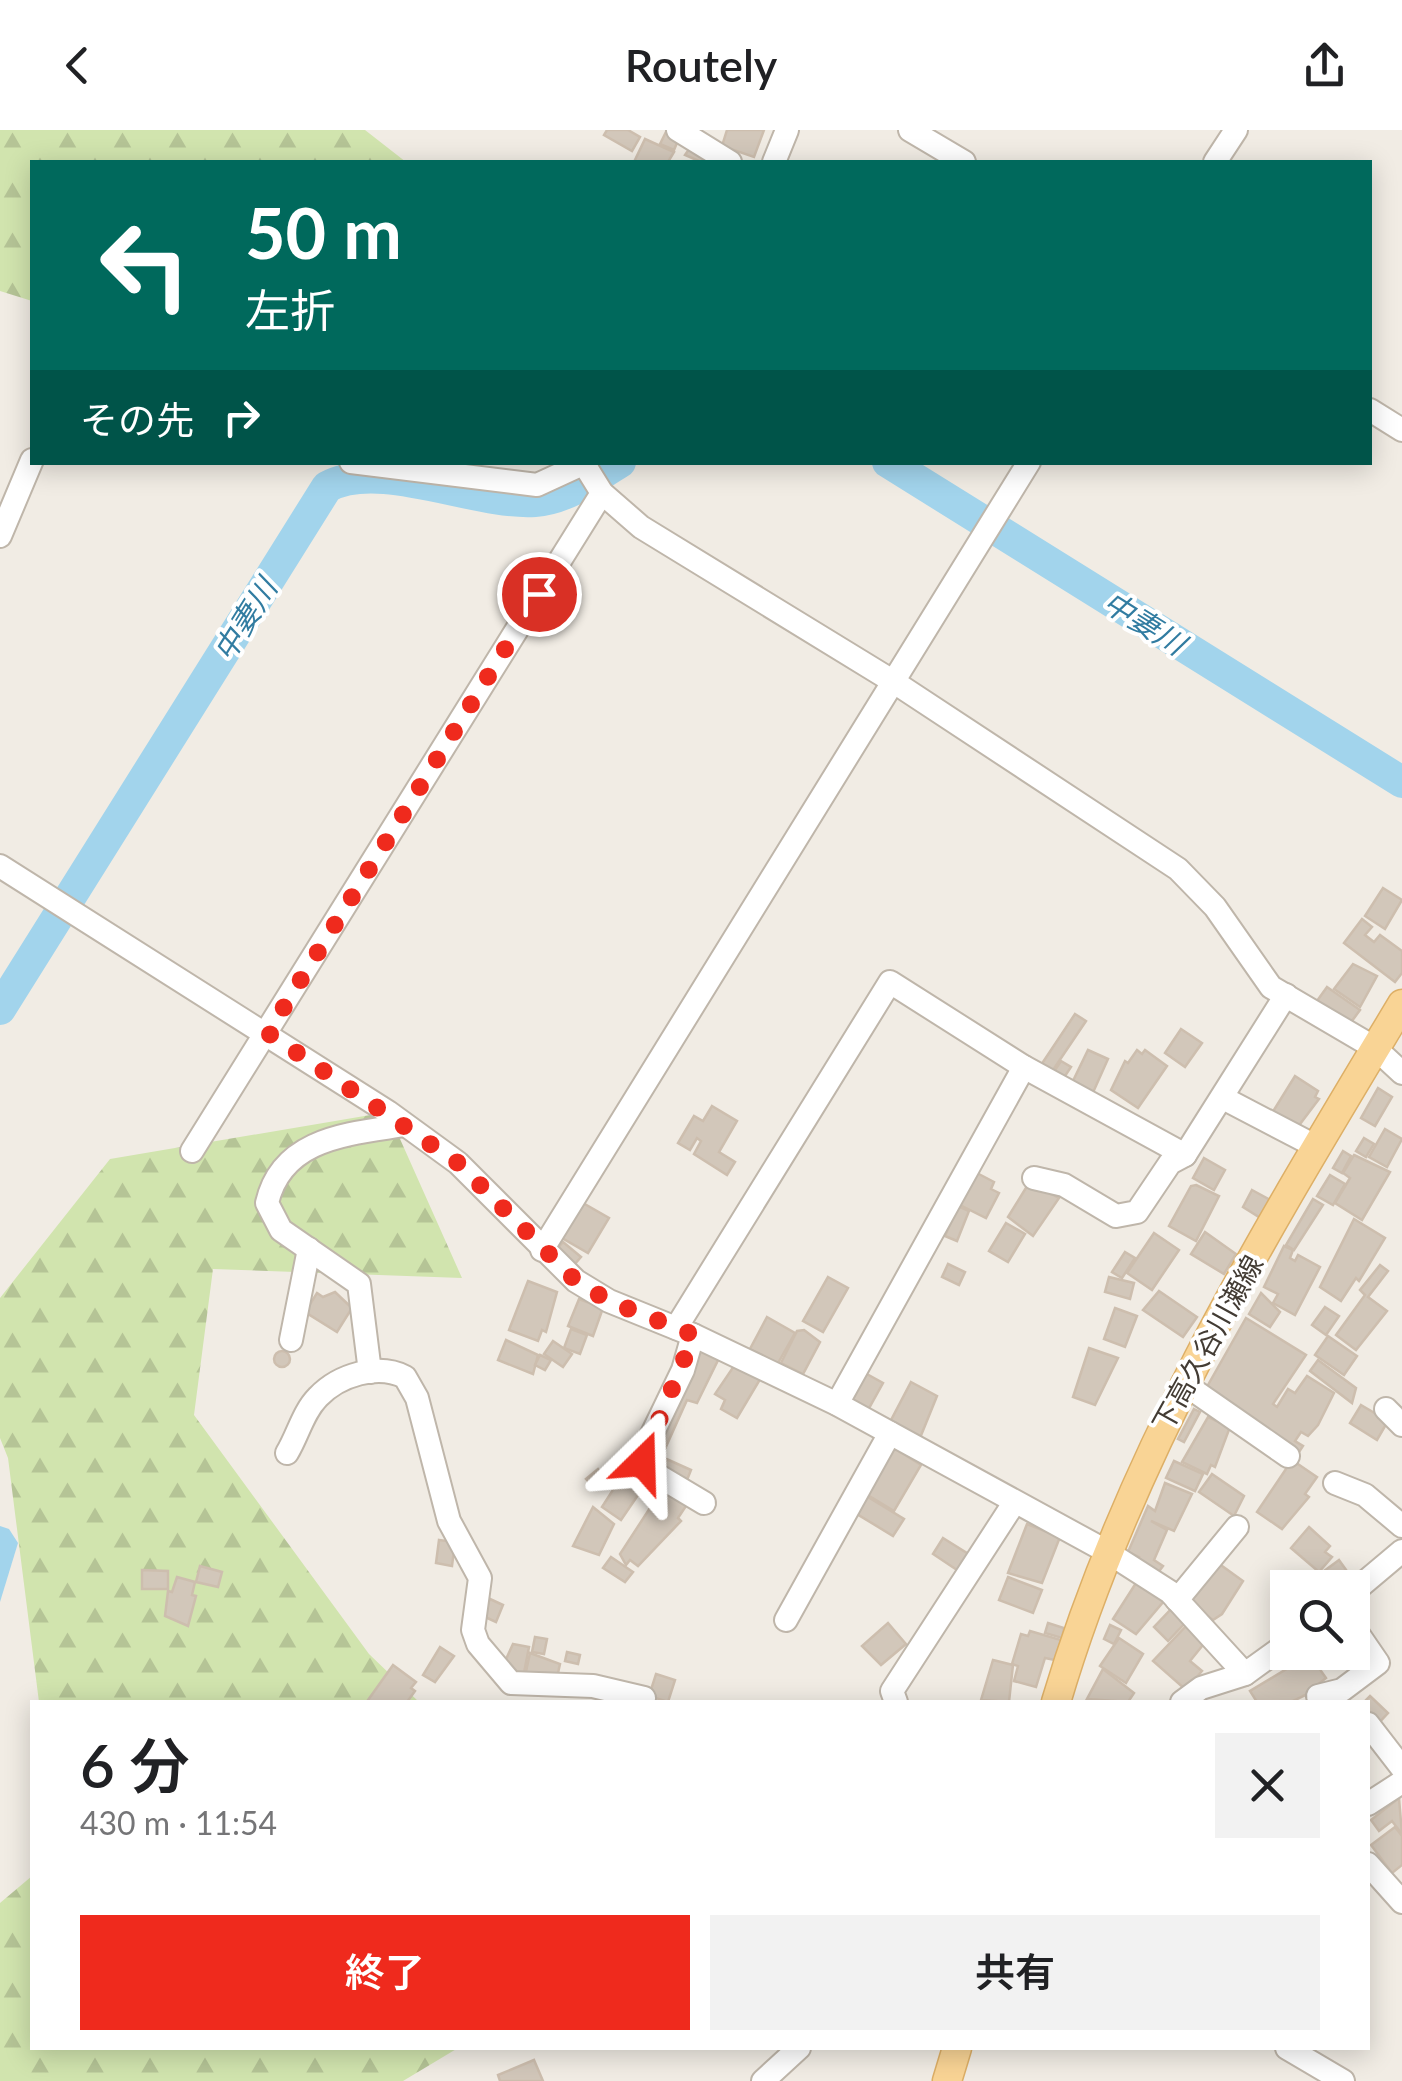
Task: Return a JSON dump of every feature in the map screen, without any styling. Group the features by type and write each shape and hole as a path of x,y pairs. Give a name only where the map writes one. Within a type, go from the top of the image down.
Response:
{"main road":[{"name":"下高久谷川瀬線","path":"1057,1700 1106,1550 1184,1383 1402,1004"},
{"path":"947,2081 956,2050"}],"street":[{"path":"678,130 724,160"},
{"path":"775,160 787,130"},
{"path":"910,130 961,160"},
{"path":"1217,160 1236,130"},
{"path":"1372,411 1402,430"},
{"path":"0,536 30,465"},
{"path":"374,465 536,486 591,475"},
{"path":"542,1250 1027,465"},
{"path":"591,475 641,527 894,682 1088,814 1178,868 1215,907 1271,987 1376,1048 1402,1073"},
{"path":"192,1151 268,1033 591,475"},
{"path":"0,866 268,1033 406,1125 458,1163 576,1281 609,1301 838,1404 1014,1504 1106,1550 1177,1600 1245,1674"},
{"path":"704,1503 642,1466 642,1454 682,1370 685,1332 890,982 1024,1067 1185,1155"},
{"path":"1034,1178 1064,1185 1116,1216 1131,1216 1170,1163 1185,1155 1286,995"},
{"path":"838,1404 1024,1067"},
{"path":"1223,1098 1317,1147"},
{"path":"370,1372 359,1284 272,1220 267,1203 275,1176 310,1145 337,1136 406,1125"},
{"path":"291,1340 309,1249"},
{"path":"287,1453 318,1398 336,1383 383,1370 405,1377 417,1398 449,1521 480,1578 474,1630 478,1644 505,1680 593,1686 644,1698"},
{"path":"1184,1383 1288,1456"},
{"path":"786,1620 890,1434"},
{"path":"1335,1483 1365,1495 1402,1526"},
{"path":"895,1700 892,1691 1014,1504"},
{"path":"1177,1600 1237,1528"},
{"path":"1370,1578 1402,1551"},
{"path":"1318,1696 1345,1696 1378,1663 1370,1651"},
{"path":"1185,1700 1201,1688 1245,1674 1270,1656"},
{"path":"1370,1727 1402,1768"},
{"path":"1370,1803 1402,1782"},
{"path":"1370,1866 1402,1902"},
{"path":"763,2081 797,2050"},
{"path":"1291,2050 1343,2081"}],"green space":[{"path":"0,130 365,130 403,160 30,160 30,300 0,291"},
{"path":"388,1112 462,1278 213,1269 194,1415 369,1654 417,1700 39,1700 8,1458 0,1438 0,1298 110,1159"},
{"path":"30,1878 30,2050 455,2050 403,2081 0,2081 0,1903"}],"water":[{"path":"0,1526 9,1529 18,1543 0,1602"}],"building":[{"path":"607,130 628,130 640,137 632,151 604,135"},
{"path":"727,130 764,130 754,157 722,146"},
{"path":"666,132 679,138 674,150 660,144"},
{"path":"645,139 674,152 669,160 635,160"},
{"path":"692,145 706,156 696,160 685,155"},
{"path":"1383,888 1402,900 1385,929 1365,916"},
{"path":"1362,919 1372,927 1365,935 1374,942 1380,935 1402,951 1402,973 1395,982 1344,943"},
{"path":"1353,964 1377,976 1360,1007 1334,989"},
{"path":"1327,987 1360,1010 1349,1025 1314,1005"},
{"path":"1075,1014 1086,1021 1049,1076 1039,1068"},
{"path":"1181,1029 1202,1043 1185,1067 1165,1053"},
{"path":"1088,1050 1108,1059 1091,1097 1071,1085"},
{"path":"1137,1050 1142,1054 1145,1050 1167,1066 1138,1108 1111,1090 1125,1061 1128,1063"},
{"path":"1061,1061 1071,1067 1061,1082 1051,1076"},
{"path":"1295,1076 1318,1091 1315,1097 1319,1099 1297,1128 1272,1113"},
{"path":"1378,1088 1392,1097 1375,1126 1361,1118"},
{"path":"712,1106 737,1121 719,1152 735,1162 727,1175 694,1154 701,1141 697,1138 690,1150 678,1143 694,1116 703,1121"},
{"path":"1385,1129 1402,1139 1387,1167 1369,1157"},
{"path":"1364,1138 1374,1144 1366,1157 1356,1151"},
{"path":"1343,1151 1351,1156 1342,1173 1333,1168"},
{"path":"1354,1155 1390,1172 1362,1220 1335,1203 1350,1178 1343,1173"},
{"path":"1204,1158 1225,1170 1214,1190 1193,1178"},
{"path":"975,1172 994,1182 991,1189 999,1193 986,1218 958,1204"},
{"path":"1330,1175 1345,1184 1333,1205 1317,1196"},
{"path":"1029,1183 1059,1198 1033,1236 1008,1217"},
{"path":"1191,1186 1219,1196 1196,1241 1169,1226"},
{"path":"1252,1190 1272,1201 1262,1219 1243,1207"},
{"path":"1313,1199 1323,1205 1294,1250 1286,1245"},
{"path":"583,1203 609,1218 588,1253 562,1238"},
{"path":"958,1206 969,1211 957,1241 945,1236"},
{"path":"1354,1219 1385,1238 1359,1281 1356,1278 1341,1301 1320,1287"},
{"path":"1006,1223 1025,1234 1008,1262 989,1251"},
{"path":"1205,1232 1236,1254 1224,1274 1191,1254"},
{"path":"1154,1233 1179,1250 1152,1290 1127,1273"},
{"path":"563,1242 581,1257 574,1265 556,1250"},
{"path":"1284,1246 1293,1250 1290,1258 1295,1261 1298,1255 1320,1267 1295,1315 1273,1303 1278,1294 1264,1287"},
{"path":"1125,1252 1135,1258 1122,1278 1112,1272"},
{"path":"948,1264 965,1272 959,1285 942,1277"},
{"path":"1380,1265 1388,1271 1368,1297 1387,1311 1356,1350 1336,1335 1365,1295 1360,1290"},
{"path":"828,1277 848,1288 823,1332 803,1321"},
{"path":"1109,1277 1134,1283 1130,1299 1105,1292"},
{"path":"528,1281 557,1292 546,1332 542,1330 538,1341 509,1330"},
{"path":"1159,1291 1197,1317 1183,1337 1143,1310"},
{"path":"335,1292 352,1308 337,1332 305,1312 317,1293 323,1297"},
{"path":"1261,1293 1280,1312 1270,1327 1249,1314"},
{"path":"579,1299 603,1308 593,1336 568,1326"},
{"path":"1325,1307 1339,1316 1326,1335 1312,1325"},
{"path":"1115,1308 1137,1316 1125,1347 1104,1339"},
{"path":"767,1317 795,1333 778,1363 750,1349"},
{"path":"1246,1318 1306,1355 1273,1404 1277,1407 1288,1389 1295,1393 1307,1376 1334,1393 1318,1425 1308,1436 1301,1432 1295,1441 1303,1446 1297,1455 1204,1392"},
{"path":"571,1329 587,1335 580,1354 564,1348"},
{"path":"804,1330 820,1342 803,1374 781,1363 797,1331"},
{"path":"1328,1336 1357,1356 1344,1375 1315,1355"},
{"path":"506,1340 538,1355 533,1374 498,1360"},
{"path":"553,1341 572,1354 563,1367 544,1354"},
{"path":"701,1345 721,1354 697,1403 687,1400 660,1460 649,1455"},
{"path":"1089,1348 1118,1358 1095,1405 1073,1397"},
{"path":"282,1351 290,1359 282,1367 274,1359"},
{"path":"540,1355 551,1360 545,1370 535,1365"},
{"path":"1318,1360 1356,1388 1352,1403 1310,1371"},
{"path":"736,1363 762,1376 737,1418 721,1409 725,1400 715,1394"},
{"path":"865,1373 883,1383 868,1410 850,1400"},
{"path":"911,1382 937,1396 920,1438 890,1422"},
{"path":"1361,1405 1388,1421 1377,1440 1350,1423"},
{"path":"1194,1409 1200,1412 1184,1442 1178,1439"},
{"path":"1208,1417 1230,1427 1215,1467 1211,1465 1207,1474 1182,1462"},
{"path":"894,1448 921,1465 894,1511 866,1494"},
{"path":"662,1457 691,1470 687,1480 658,1467"},
{"path":"1292,1460 1317,1477 1305,1494 1309,1497 1282,1529 1257,1512"},
{"path":"1174,1461 1203,1474 1195,1491 1166,1478"},
{"path":"598,1469 604,1476 592,1486 586,1479"},
{"path":"1212,1474 1244,1496 1234,1516 1199,1492"},
{"path":"620,1479 640,1492 621,1520 602,1507"},
{"path":"1165,1483 1192,1494 1174,1531 1151,1521 1167,1530 1154,1560 1163,1566 1157,1574 1136,1563 1139,1557 1128,1552 1148,1506 1155,1511"},
{"path":"663,1488 688,1503 678,1518 681,1521 638,1566 630,1560 626,1565 620,1554"},
{"path":"863,1494 904,1519 893,1536 852,1511"},
{"path":"593,1507 614,1524 599,1555 573,1546"},
{"path":"1027,1524 1060,1537 1042,1583 1008,1573"},
{"path":"1309,1527 1330,1546 1325,1552 1332,1557 1317,1570 1291,1548"},
{"path":"943,1538 970,1555 960,1572 933,1554"},
{"path":"439,1540 455,1542 452,1566 436,1563"},
{"path":"611,1557 633,1572 625,1582 603,1568"},
{"path":"1339,1560 1346,1570 1325,1570"},
{"path":"1218,1563 1243,1581 1222,1614 1213,1620 1185,1600"},
{"path":"200,1566 222,1572 218,1587 196,1582"},
{"path":"142,1570 168,1571 168,1589 142,1589"},
{"path":"177,1577 195,1582 192,1595 196,1596 188,1626 165,1616 168,1591 172,1592"},
{"path":"1008,1577 1042,1590 1033,1613 999,1600"},
{"path":"1136,1583 1164,1601 1136,1634 1113,1619"},
{"path":"490,1599 503,1605 496,1622 483,1616"},
{"path":"1174,1606 1188,1620 1168,1641 1154,1627"},
{"path":"888,1623 906,1644 881,1665 862,1646"},
{"path":"1048,1623 1064,1628 1062,1638 1045,1633"},
{"path":"1188,1624 1207,1640 1190,1661 1202,1671 1186,1690 1153,1661"},
{"path":"1110,1625 1121,1630 1114,1644 1104,1639"},
{"path":"1030,1631 1061,1640 1055,1660 1045,1658 1036,1687 1014,1681 1018,1666 1012,1664 1021,1634 1028,1636"},
{"path":"535,1637 547,1639 544,1654 532,1652"},
{"path":"1119,1638 1143,1654 1126,1683 1100,1666"},
{"path":"513,1644 529,1647 523,1678 501,1670"},
{"path":"440,1647 454,1656 435,1682 423,1675"},
{"path":"567,1652 580,1655 578,1664 565,1661"},
{"path":"530,1653 560,1664 556,1682 525,1676"},
{"path":"993,1660 1013,1665 1009,1700 981,1700"},
{"path":"393,1665 416,1682 408,1700 368,1700"},
{"path":"1103,1669 1134,1693 1129,1700 1087,1699"},
{"path":"1285,1670 1320,1670 1326,1678 1316,1686 1318,1689 1295,1700 1256,1700 1250,1691"},
{"path":"656,1674 675,1680 669,1700 649,1696"},
{"path":"1370,1696 1388,1713 1377,1725 1370,1717 1370,1700 1366,1700"},
{"path":"1399,1798 1402,1834 1392,1821 1379,1831 1371,1820"},
{"path":"1395,1827 1402,1836 1402,1865 1392,1873 1371,1845"},
{"path":"534,2060 543,2081 500,2081 498,2075"}],"waterway":[{"name":"中妻川","path":"0,1009 327,487 348,479 373,478 535,501 568,492 615,465"},
{"name":"中妻川","path":"893,465 1402,782"}],"route":[{"path":"539,594 268,1033 458,1163 576,1281 609,1301 694,1335 682,1370 642,1454 642,1462"}]}
